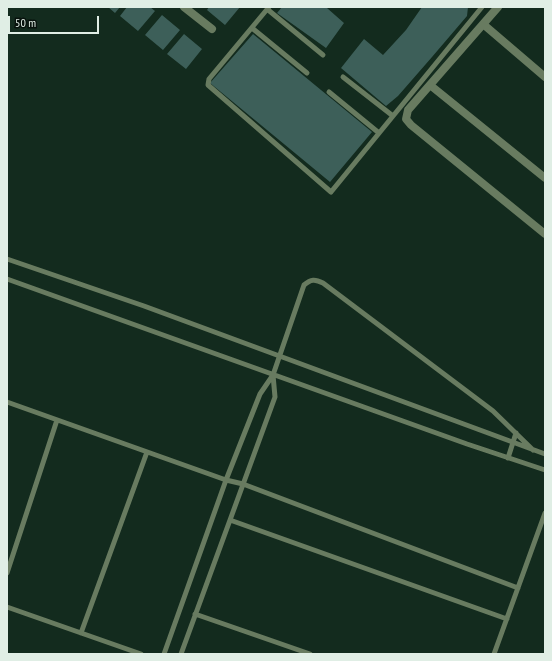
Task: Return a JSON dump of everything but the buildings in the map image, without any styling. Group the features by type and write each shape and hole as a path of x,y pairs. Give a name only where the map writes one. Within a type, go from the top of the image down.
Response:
{"street":[{"path":"184,7 212,29"},
{"path":"498,7 408,110 406,119 411,125 545,234"},
{"path":"483,24 545,77"},
{"path":"430,85 545,178"}],"lane":[{"path":"323,55 268,8 209,79 208,85 330,191 332,191 482,7"},
{"path":"252,28 307,73"},
{"path":"343,76 393,116"},
{"path":"329,92 378,133"},
{"path":"7,259 144,306 545,454"},
{"path":"7,279 273,375 545,470"},
{"path":"164,654 226,480 260,394 273,375 281,356 304,285 310,280 323,282 493,411 533,450"},
{"path":"181,654 275,397 273,375"},
{"path":"7,402 226,480 243,484 518,588"},
{"path":"7,573 57,420"},
{"path":"508,458 516,433"},
{"path":"81,633 148,452"},
{"path":"494,654 545,513"},
{"path":"230,520 507,619"},
{"path":"7,607 141,654"},
{"path":"195,614 310,654"}]}
